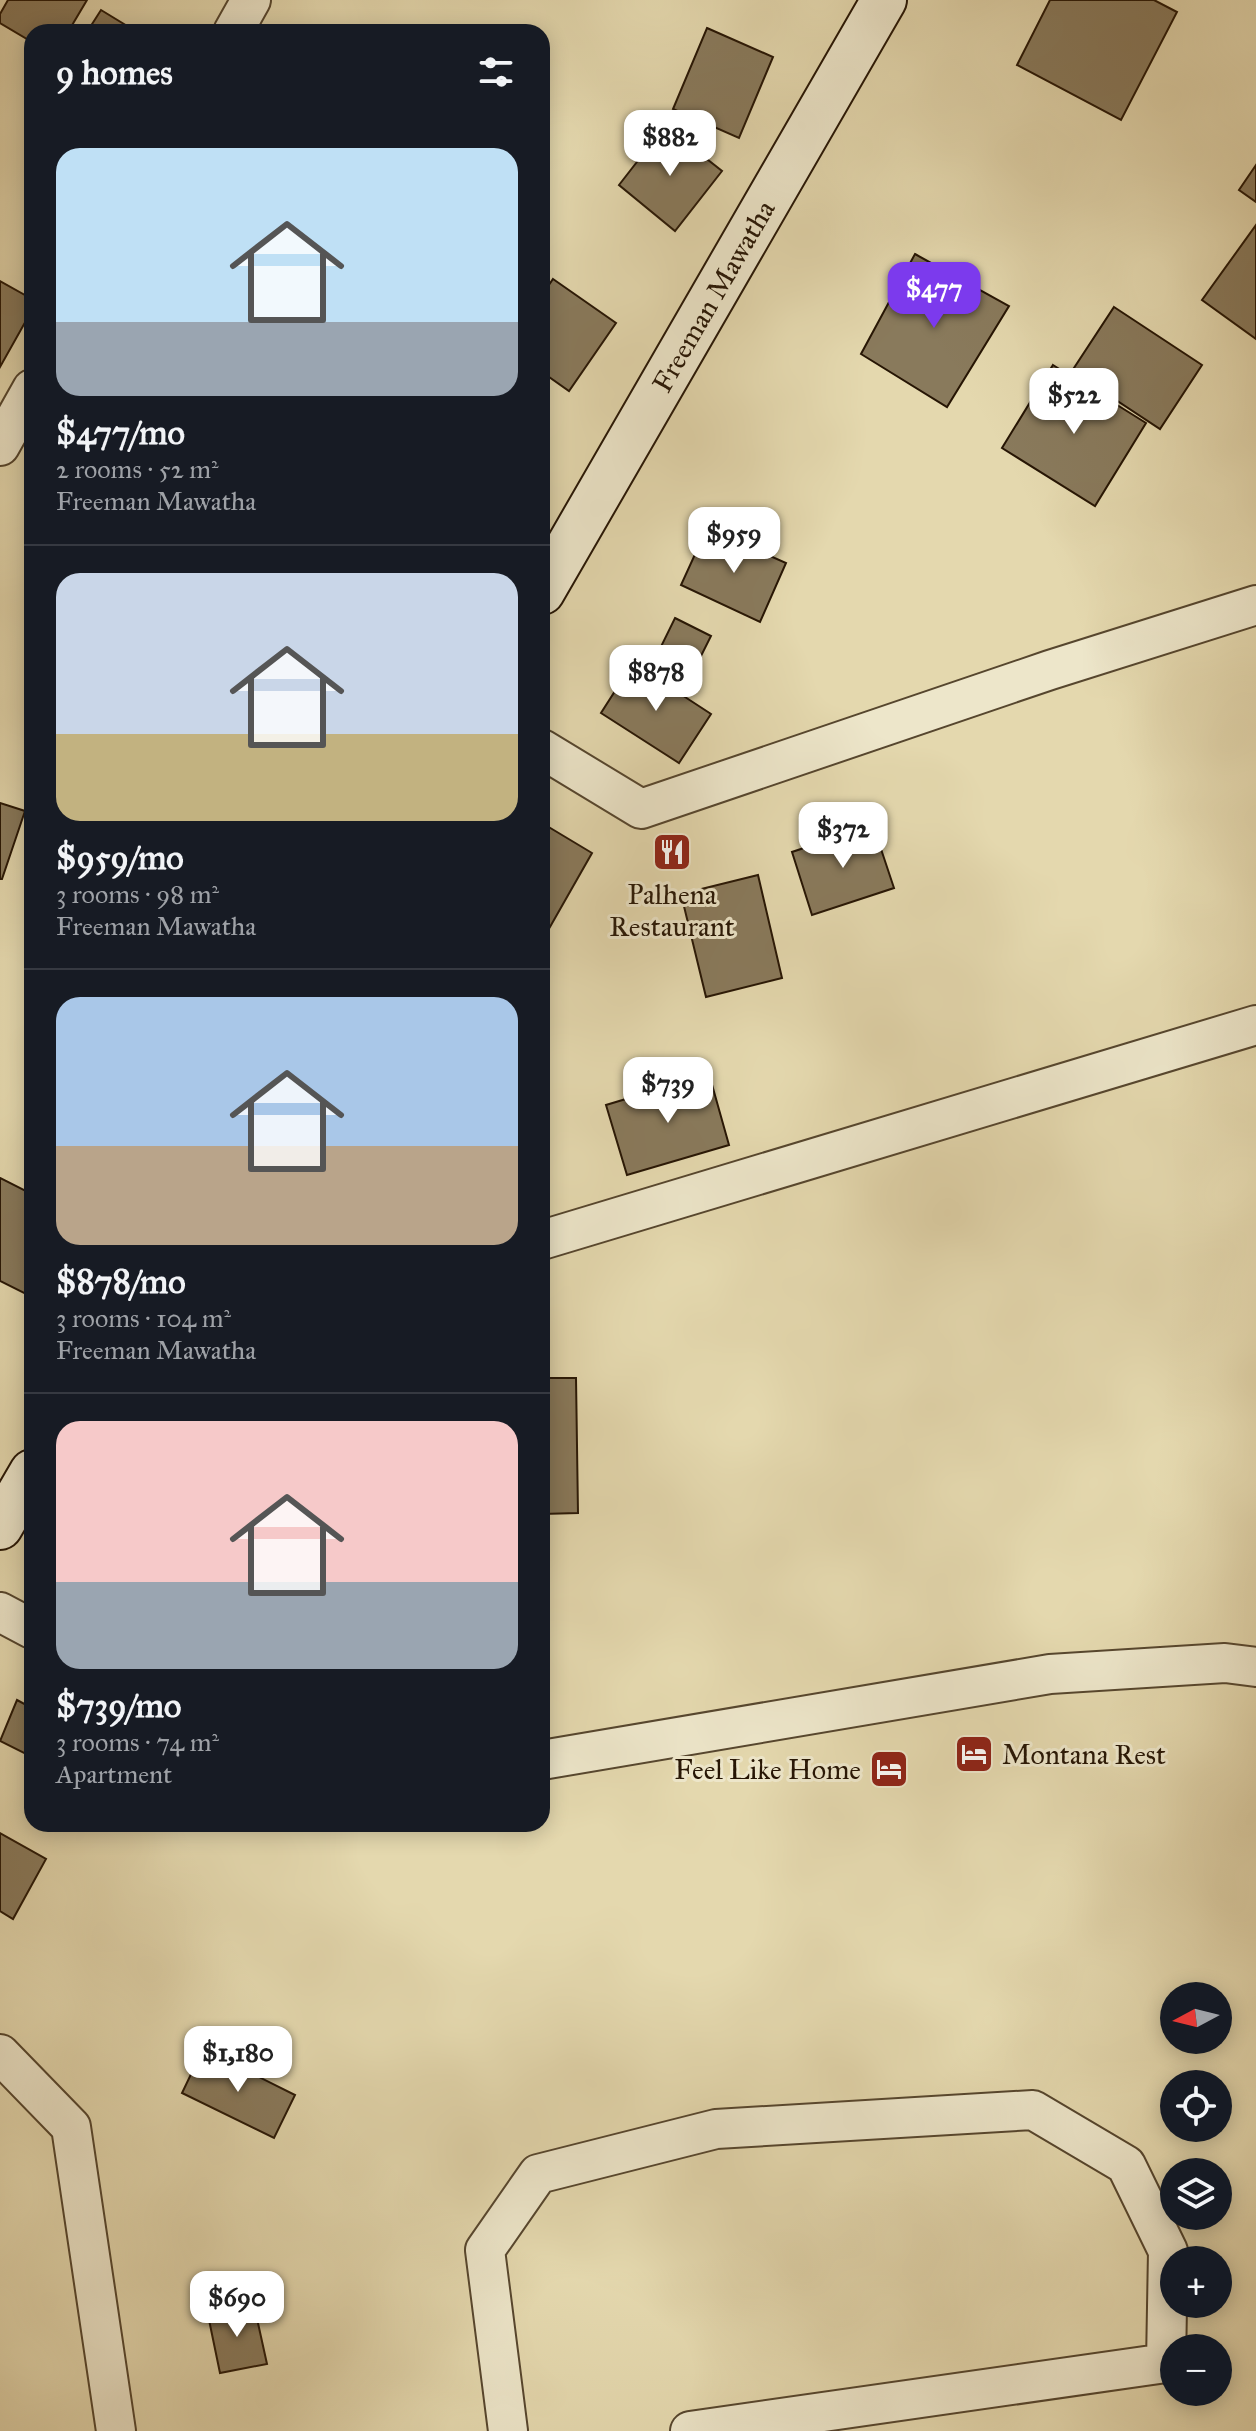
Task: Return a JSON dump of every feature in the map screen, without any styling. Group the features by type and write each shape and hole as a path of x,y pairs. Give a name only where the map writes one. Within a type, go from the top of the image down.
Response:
{"street":[{"path":"238,24 251,0"},
{"name":"Freeman Mawatha","path":"550,578 884,0"},
{"path":"0,446 24,403"},
{"path":"550,754 641,809 1050,670 1256,605"},
{"path":"550,1238 1256,1025"},
{"path":"0,1527 24,1486"},
{"path":"0,1612 24,1625"},
{"path":"550,1759 1050,1674 1225,1663 1256,1667"},
{"path":"0,2054 71,2127 116,2431"},
{"path":"508,2431 485,2250 538,2174 716,2129 1033,2110 1126,2165 1168,2251 1166,2363 690,2431"}],"building":[{"path":"8,0 87,0 73,24 24,24 24,37 0,23 0,14"},
{"path":"1050,0 1154,0 1177,12 1121,120 1017,65"},
{"path":"101,10 124,24 92,24"},
{"path":"707,28 773,57 739,138 673,109"},
{"path":"665,126 722,171 675,231 619,185"},
{"path":"1256,165 1256,202 1239,190"},
{"path":"1256,225 1256,339 1202,300"},
{"path":"915,254 1009,306 947,407 861,354"},
{"path":"553,279 616,323 569,391 550,378 550,283"},
{"path":"0,281 24,294 24,324 0,367"},
{"path":"1114,307 1202,365 1160,429 1072,371"},
{"path":"1053,365 1146,423 1095,506 1002,448"},
{"path":"707,528 786,563 760,622 681,585"},
{"path":"675,618 711,636 687,684 651,667"},
{"path":"633,663 711,714 679,763 601,713"},
{"path":"0,803 24,811 24,814 0,879"},
{"path":"873,825 894,888 812,915 792,852"},
{"path":"550,828 592,853 550,927"},
{"path":"758,875 782,978 706,997 681,894"},
{"path":"709,1074 729,1145 627,1175 606,1105"},
{"path":"0,1178 24,1190 24,1293 0,1281"},
{"path":"550,1378 576,1378 578,1513 550,1514"},
{"path":"17,1700 24,1704 24,1753 0,1741"},
{"path":"0,1833 46,1859 13,1919 0,1911"},
{"path":"203,2049 295,2095 274,2138 182,2093"},
{"path":"254,2305 267,2364 220,2373 208,2315"}],"place":[{"name":"Palhena Restaurant","path":"672,852"},
{"name":"Montana Rest","path":"974,1754"},
{"name":"Feel Like Home","path":"889,1769"}]}
